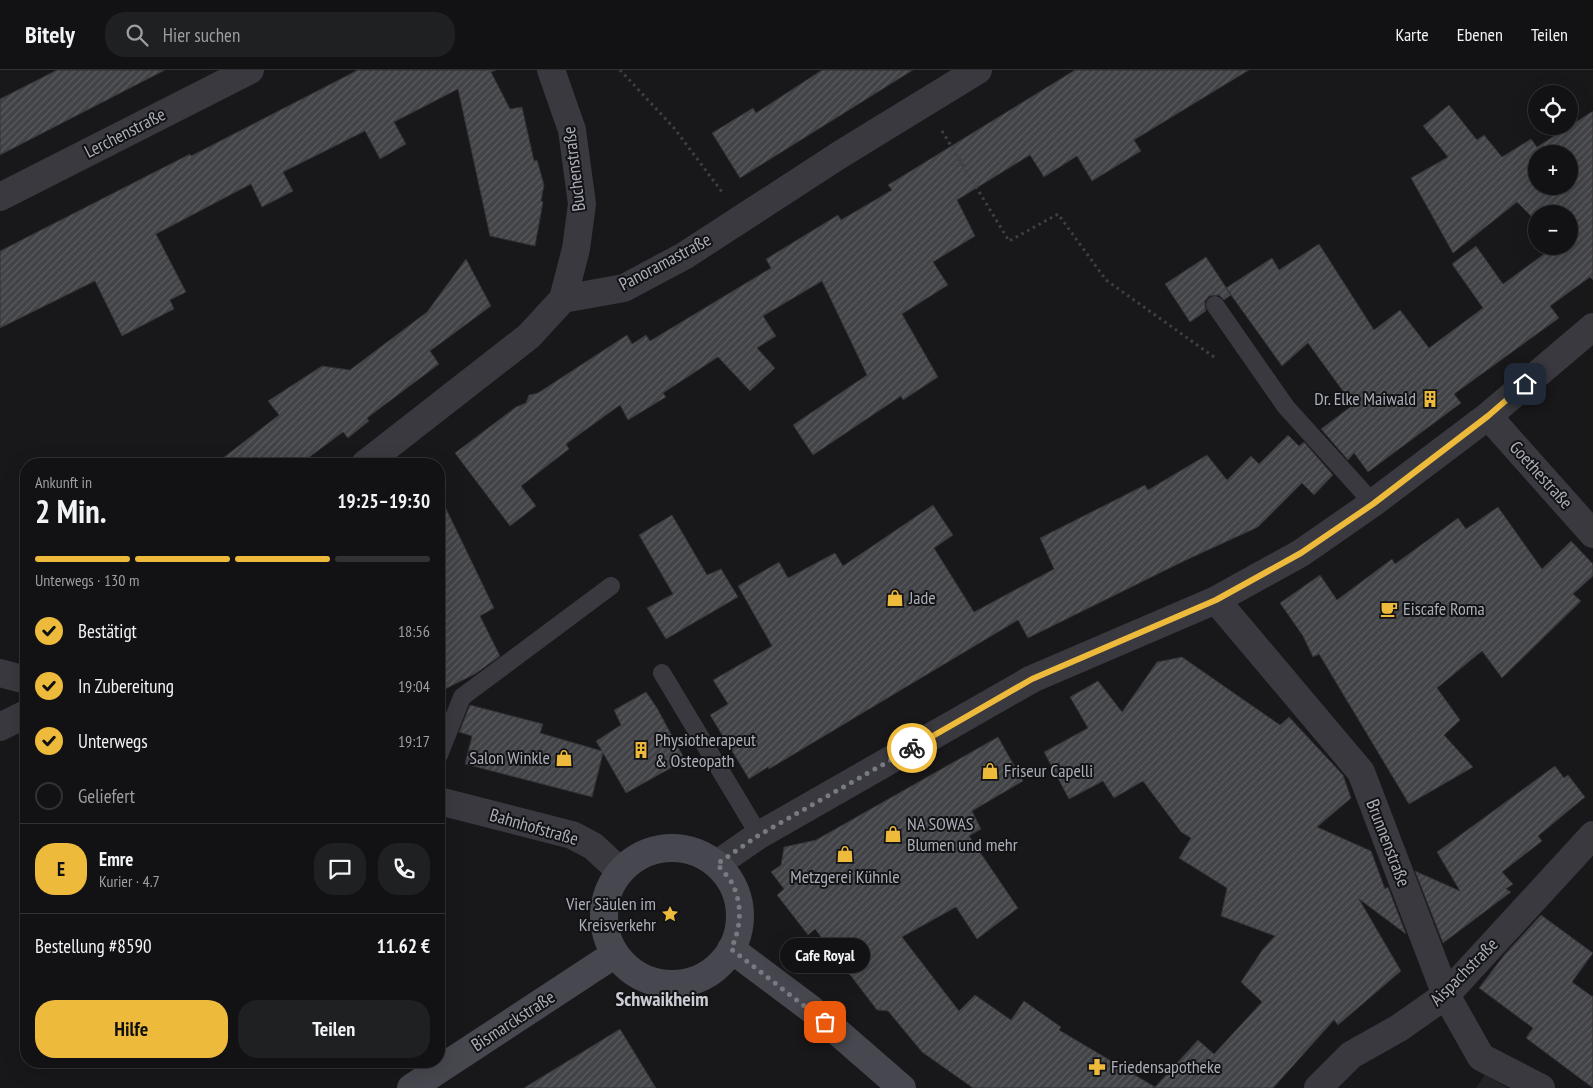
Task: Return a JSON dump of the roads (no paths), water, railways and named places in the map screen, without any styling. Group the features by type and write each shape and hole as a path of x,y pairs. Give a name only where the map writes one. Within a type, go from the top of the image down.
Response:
{"street":[{"name":"Lerchenstraße","path":"0,197 250,70"},
{"name":"Buchenstraße","path":"551,70 572,130 582,204 576,249 563,299"},
{"name":"Panoramastraße","path":"563,299 624,288 684,256 840,154 978,70"},
{"path":"373,458 529,336 563,299"},
{"path":"717,864 759,835 1032,679 1216,600 1301,553 1373,504 1488,416 1593,327"},
{"name":"Goethestraße","path":"1488,416 1593,534"},
{"name":"Brunnenstraße","path":"1216,600 1361,772 1446,995 1481,1056 1541,1088"},
{"path":"0,673 20,678"},
{"path":"0,728 20,717"},
{"name":"Bahnhofstraße","path":"445,803 572,835 593,846 620,871"},
{"name":"Aispachstraße","path":"1318,1088 1351,1056 1399,1028 1446,995 1593,835"},
{"path":"669,847 697,852 717,864 731,882 738,900 740,913 736,938 731,949 714,969 704,976 685,983 664,983 644,978 628,968 615,954 606,934 604,910 609,889 620,871 640,855 669,847"},
{"path":"731,949 811,1009 902,1088"},
{"name":"Bismarckstraße","path":"445,1066 615,954"},
{"name":"Bismarckstraße","path":"411,1088 441,1068"}],"lane":[{"path":"1215,306 1286,407 1373,504"},
{"path":"445,739 462,697 610,586"},
{"path":"662,673 759,835"}],"place":[{"name":"Dr. Elke Maiwald","path":"1430,399"},
{"name":"Jade","path":"895,598"},
{"name":"Eiscafe Roma","path":"1389,609"},
{"name":"Physiotherapeut & Osteopath","path":"641,750"},
{"name":"Salon Winkle","path":"564,758"},
{"name":"Friseur Capelli","path":"990,771"},
{"name":"NA SOWAS Blumen und mehr","path":"893,834"},
{"name":"Metzgerei Kühnle","path":"845,854"},
{"name":"Vier Säulen im Kreisverkehr","path":"670,914"},
{"name":"Cafe Royal","path":"825,1022"},
{"name":"Friedensapotheke","path":"1097,1067"}],"district":[{"name":"Schwaikheim","path":"662,999"}]}
